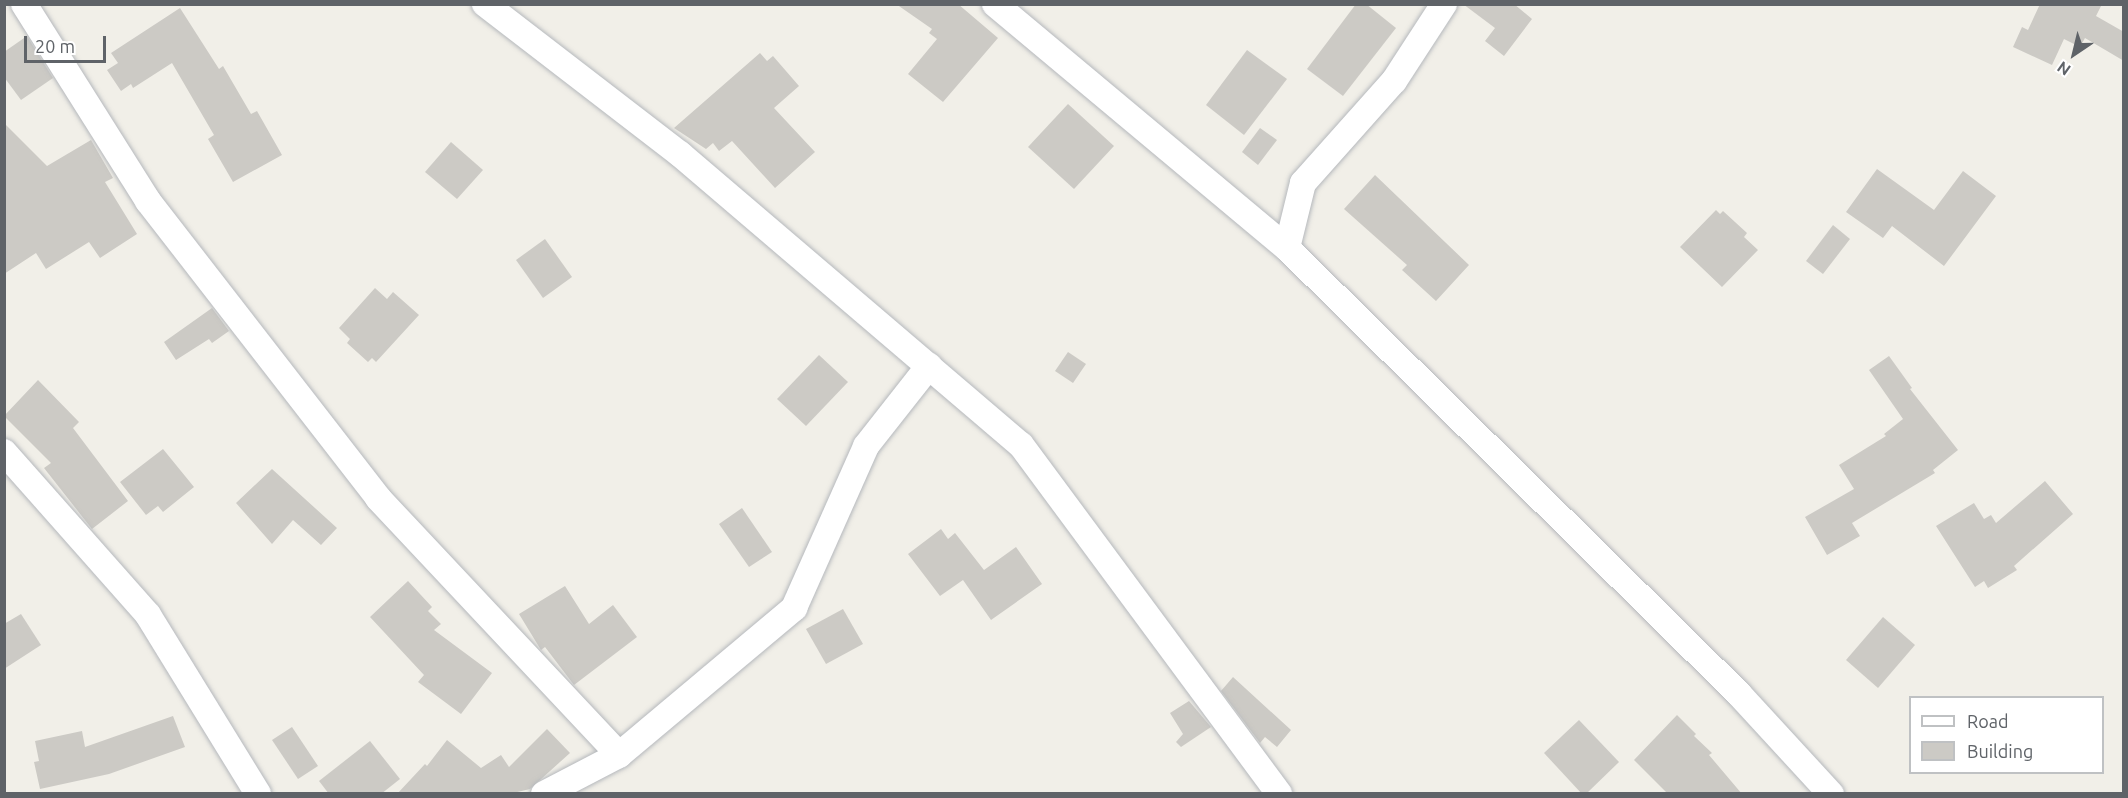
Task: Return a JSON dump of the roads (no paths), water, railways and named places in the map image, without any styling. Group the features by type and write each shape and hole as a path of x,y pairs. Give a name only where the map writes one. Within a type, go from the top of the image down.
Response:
{"street":[{"path":"24,4 148,201 378,498 619,755"},
{"path":"485,4 680,154 1021,445 1279,794"},
{"path":"996,4 1287,248 1739,694 1831,794"},
{"path":"1287,248 1303,183 1394,81 1443,4"},
{"path":"544,794 619,755 794,608 866,446 929,366"},
{"path":"4,452 148,615 258,794"}]}
